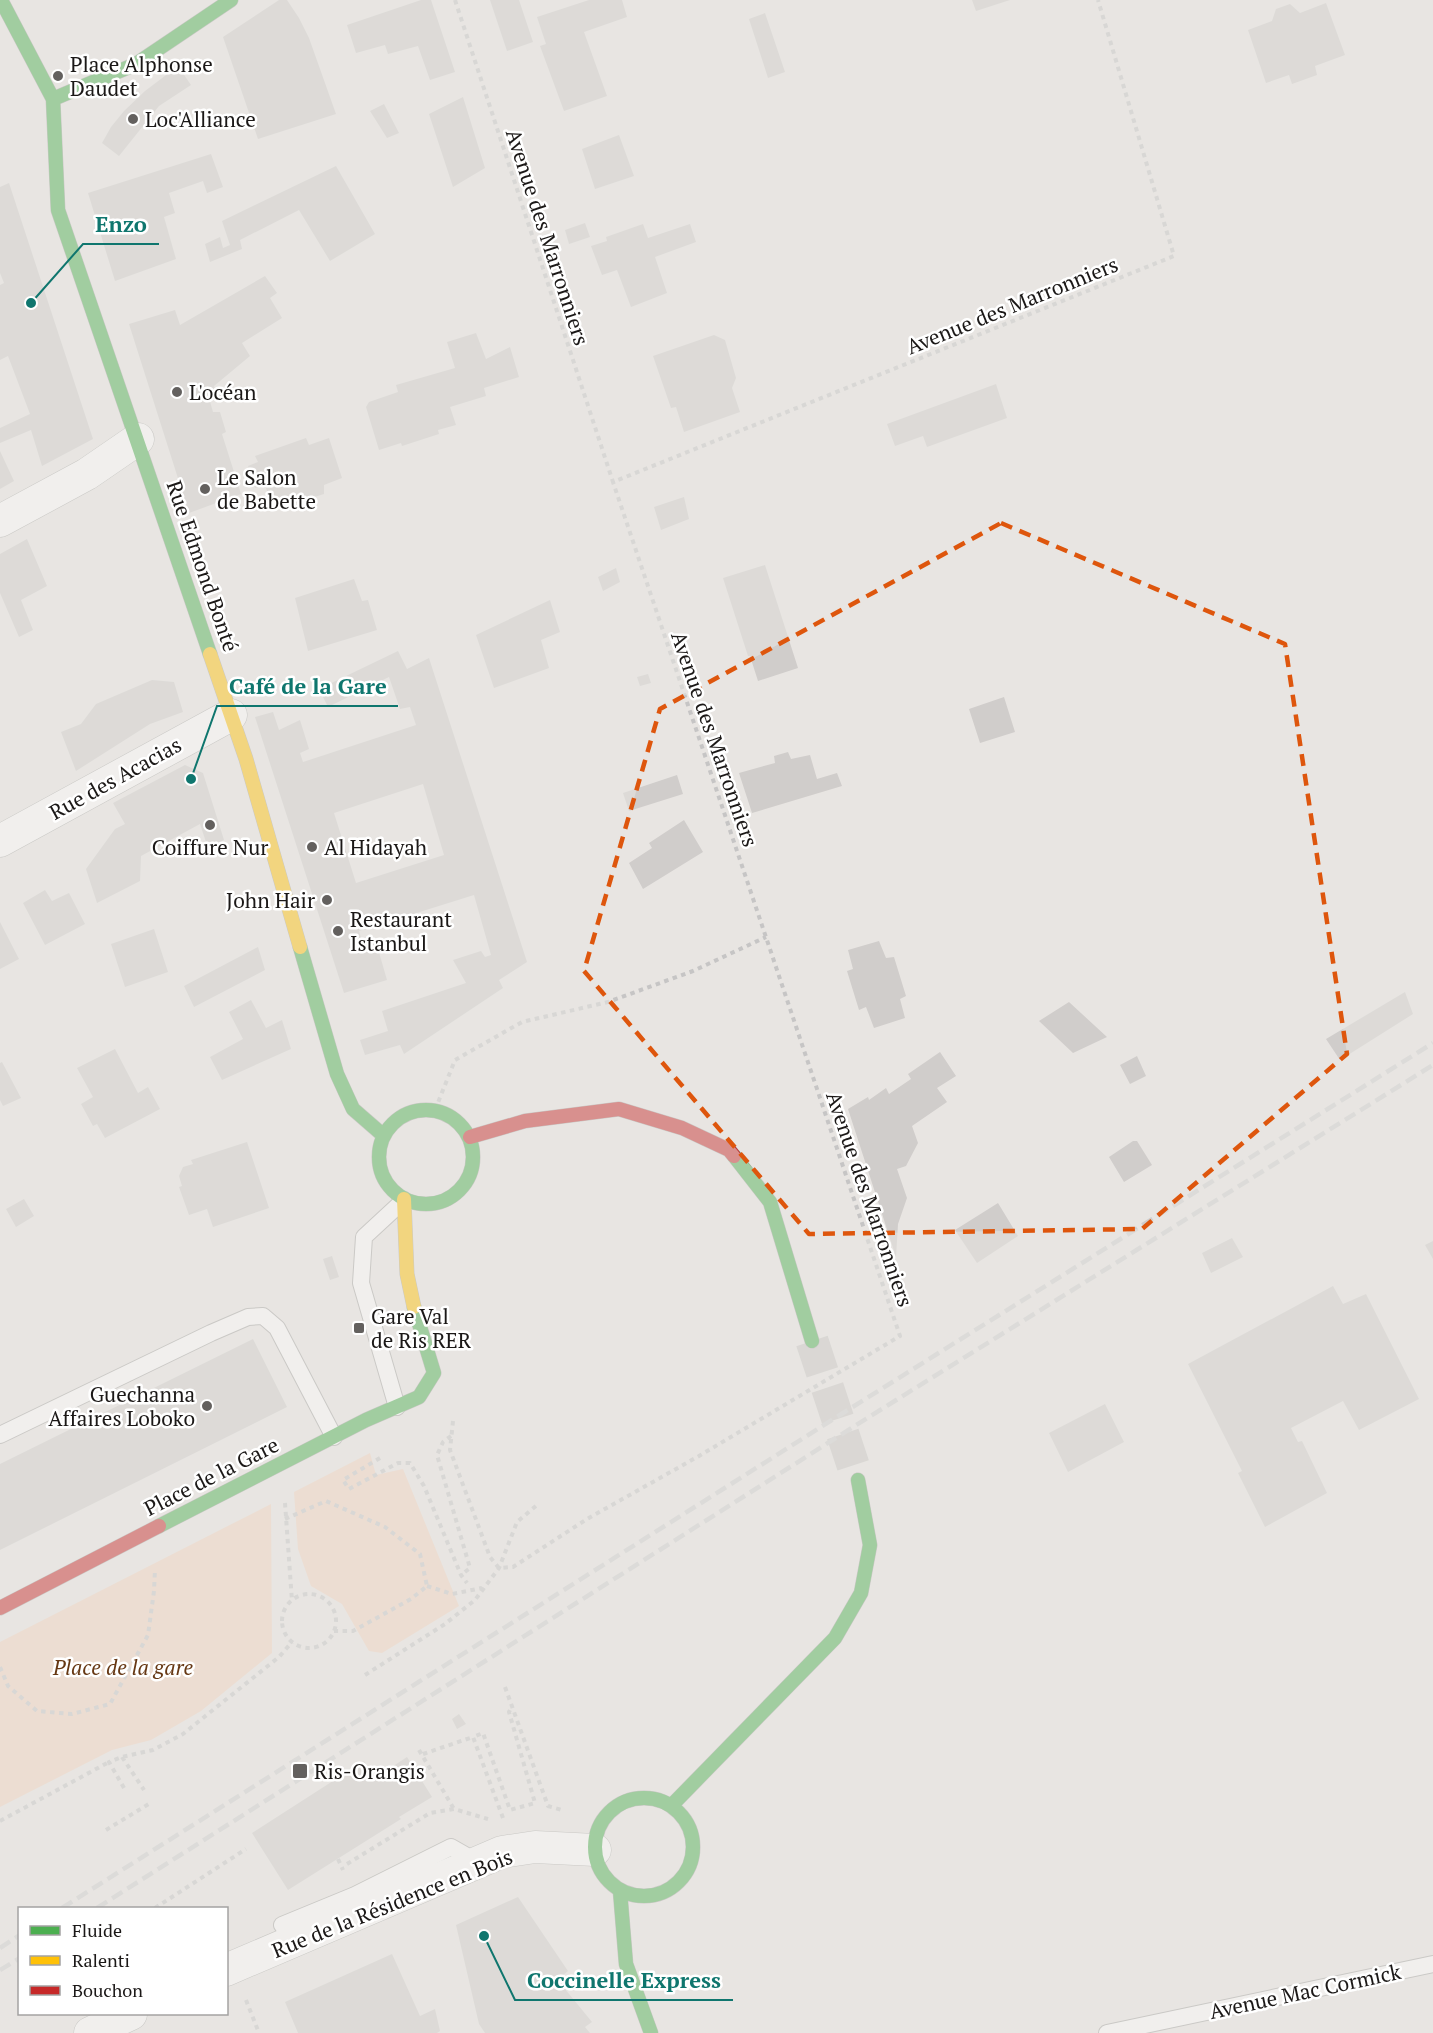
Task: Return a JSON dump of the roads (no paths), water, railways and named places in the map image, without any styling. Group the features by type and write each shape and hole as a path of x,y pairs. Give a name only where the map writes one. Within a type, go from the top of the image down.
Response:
{"main road":[{"path":"1,0 53,99 136,64 231,0"},
{"name":"Rue Edmond Bonté","path":"53,99 58,210 246,759 337,1074 353,1109 384,1136"},
{"path":"470,1137 525,1121 619,1109 682,1128 729,1150 770,1202 812,1341"},
{"path":"420,1110 435,1110 450,1115 470,1137 474,1152 467,1180 459,1192 447,1200 433,1204 418,1204 404,1199 384,1178 379,1150 384,1136 393,1123 405,1114 420,1110"},
{"name":"Place de la Gare","path":"0,1608 285,1461 419,1397 434,1373 417,1319 407,1274 404,1199"},
{"path":"672,1805 835,1638 861,1593 870,1545 858,1480"},
{"path":"633,1798 656,1798 672,1805 683,1816 692,1832 693,1854 688,1870 679,1882 658,1895 636,1896 620,1891 608,1882 599,1868 594,1840 600,1823 614,1807 633,1798"},
{"path":"620,1891 626,1964 651,2033"}],"street":[{"path":"0,521 87,474 138,439"},
{"name":"Rue des Acacias","path":"0,841 231,715"},
{"name":"Rue de la Résidence en Bois","path":"228,1969 502,1852 535,1848 596,1850"},
{"path":"90,2033 127,2015"}],"lane":[{"path":"397,1407 361,1283 363,1237 404,1199"},
{"path":"0,1434 211,1333 248,1317 263,1316 277,1328 334,1437"},
{"path":"282,1925 355,1895 451,1847 479,1863"},
{"name":"Avenue Mac Cormick","path":"1107,2033 1433,1964"}],"tunnel":[{"path":"812,1341 858,1480"}],"railway":[{"path":"64,1907 843,1413 1433,1043"},
{"path":"99,1907 853,1427 1433,1065"},
{"path":"0,1948 18,1936"},
{"path":"0,1970 18,1959"}],"place":[{"name":"Place Alphonse Daudet","path":"58,76"},
{"name":"Loc'Alliance","path":"133,119"},
{"name":"Enzo","path":"31,303"},
{"name":"L'océan","path":"177,392"},
{"name":"Le Salon de Babette","path":"205,489"},
{"name":"Café de la Gare","path":"191,779"},
{"name":"Coiffure Nur","path":"210,825"},
{"name":"Al Hidayah","path":"312,847"},
{"name":"John Hair","path":"327,900"},
{"name":"Restaurant Istanbul","path":"338,931"},
{"name":"Gare Val de Ris RER","path":"359,1328"},
{"name":"Guechanna Affaires Loboko","path":"207,1406"},
{"name":"Ris-Orangis","path":"300,1771"},
{"name":"Coccinelle Express","path":"484,1936"}],"park label":[{"name":"Place de la gare","path":"123,1667"}]}
